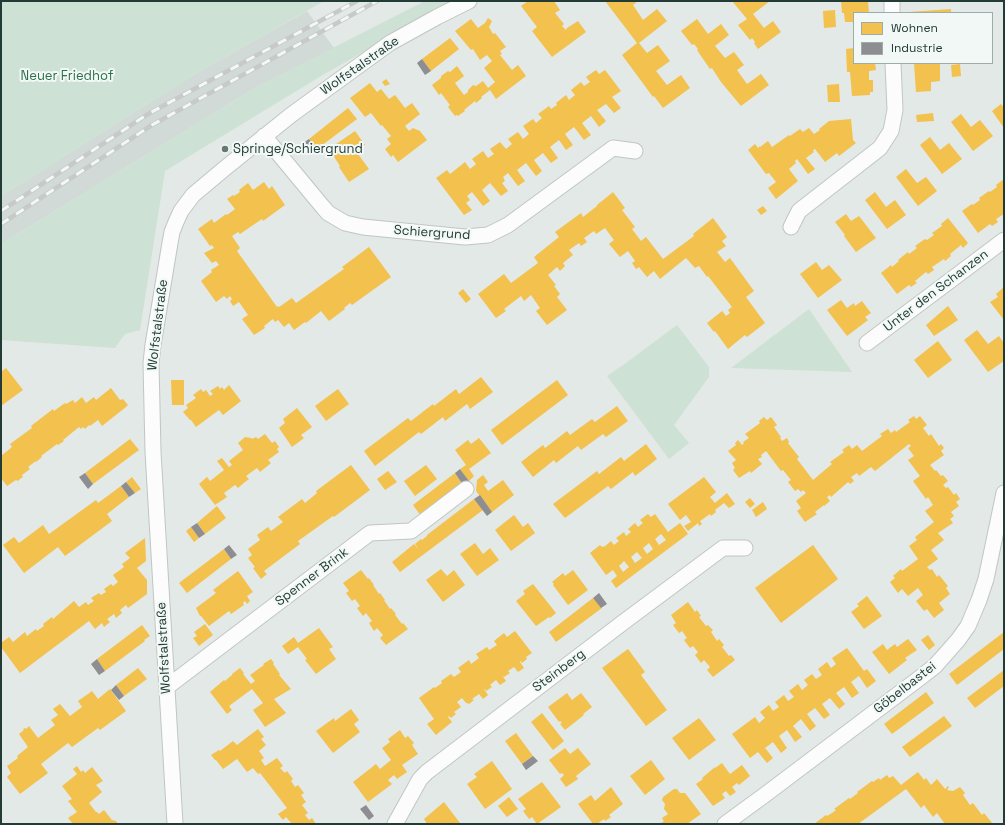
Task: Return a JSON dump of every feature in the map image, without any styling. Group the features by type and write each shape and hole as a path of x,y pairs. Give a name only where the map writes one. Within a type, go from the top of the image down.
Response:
{"street":[{"name":"Wolfstalstraße","path":"175,824 153,452 151,363 172,232 176,222 193,195 291,115 390,43 469,1"},
{"path":"892,1 892,12"},
{"path":"791,227 799,211 880,148 892,131 895,110 893,64"},
{"name":"Schiergrund","path":"264,136 328,213 345,224 363,228 465,237 488,235 508,225 613,148 635,151"},
{"name":"Unter den Schanzen","path":"868,343 1004,240"},
{"name":"Spenner Brink","path":"167,687 370,533 411,531 466,489"},
{"name":"Göbelbastei","path":"725,824 921,677 934,666 958,640 968,626 984,586 1004,493"},
{"name":"Steinberg","path":"395,824 420,779 427,772 723,548 745,548"}],"shaded area":[{"path":"307,11 334,48 258,86 1,244 1,196 202,70"}],"green space":[{"name":"Neuer Friedhof","path":"1,1 324,1 202,70 1,196"},
{"path":"425,1 453,1 321,76 165,171 140,330 125,334 115,348 1,340 1,244 258,86"},
{"path":"809,309 852,372 731,368"},
{"path":"677,325 709,367 709,377 674,425 689,443 669,459 607,376"}],"building: Wohnen":[{"path":"528,1 554,1 560,10 555,13 564,24 562,26 566,30 578,21 586,32 552,57 532,31 537,27 521,6"},
{"path":"605,1 638,1 633,5 643,20 657,9 667,21 639,43 647,53 658,45 670,61 656,71 667,85 681,75 690,88 663,108 622,55 637,43"},
{"path":"732,1 770,1 753,14 764,28 773,21 781,32 758,49 752,38 750,40 738,25 747,19"},
{"path":"841,1 868,1 869,12 853,12 853,22 845,22 844,13 842,13"},
{"path":"951,9 951,12 909,12"},
{"path":"835,10 836,27 824,28 823,11"},
{"path":"488,18 492,21 489,27 493,34 495,33 506,47 500,51 502,54 500,55 512,70 518,65 526,76 496,99 490,90 476,103 475,101 464,110 465,111 458,116 455,116 448,107 450,105 441,93 439,95 432,85 441,78 441,76 448,71 450,72 457,66 464,76 455,83 464,95 473,85 476,86 483,81 488,88 495,82 484,68 492,61 487,55 480,60 473,49 471,50 455,31 471,19 478,28 485,23"},
{"path":"697,19 708,34 721,24 729,35 715,46 725,58 734,52 744,65 737,70 747,84 761,74 769,85 741,106 721,82 712,68 710,69 694,44 692,45 681,31"},
{"path":"450,38 459,49 431,71 422,59"},
{"path":"853,48 853,64 875,64 876,70 869,71 869,80 873,80 873,92 870,92 870,95 852,96 850,72 847,72 846,49"},
{"path":"914,64 940,64 940,81 931,82 931,91 916,92"},
{"path":"960,64 961,76 952,77 951,65"},
{"path":"596,70 599,74 605,70 621,91 612,97 621,108 614,113 606,104 597,110 606,121 599,127 591,116 582,123 591,135 584,140 574,127 565,134 573,145 566,150 559,140 550,147 558,158 551,163 543,153 534,160 542,171 536,176 526,163 517,170 525,181 518,186 508,173 503,177 505,181 502,183 508,191 501,196 490,183 482,190 490,201 483,206 472,192 467,196 470,200 466,203 472,210 464,215 436,178 447,170 450,174 465,162 470,169 476,164 472,159 483,151 488,158 494,154 490,149 500,142 506,149 512,144 508,139 518,132 523,139 529,134 523,126 533,119 536,123 542,118 538,114 549,106 551,109 557,105 556,103 566,95 569,100 575,95 571,90 581,82 584,86 590,82 586,77"},
{"path":"386,79 390,84 385,86 382,82"},
{"path":"370,83 377,92 381,89 389,99 395,95 405,108 412,103 420,114 405,126 409,131 413,128 420,131 427,140 398,162 393,155 391,157 385,149 391,144 387,139 391,136 371,113 365,117 350,98"},
{"path":"839,84 840,102 828,102 827,85"},
{"path":"1001,104 1004,108 1004,128 992,111"},
{"path":"348,108 357,119 317,149 309,139"},
{"path":"933,113 934,121 917,122 916,115"},
{"path":"961,114 971,127 980,120 993,136 973,151 951,122"},
{"path":"851,119 853,140 856,143 839,156 837,153 825,162 815,149 813,150 814,152 806,158 815,169 808,174 797,159 795,161 796,163 789,169 798,181 776,199 768,188 776,182 769,173 766,174 748,150 755,144 758,148 768,141 772,147 800,129 803,132 809,128 814,134 829,121"},
{"path":"355,131 365,145 355,151 369,169 349,182 329,149"},
{"path":"930,137 940,150 949,143 962,159 942,174 920,145"},
{"path":"906,169 917,183 926,177 937,191 918,206 896,177"},
{"path":"1004,179 1004,214 996,219 998,222 992,226 990,224 978,233 962,211 980,200 979,198 997,187 996,185"},
{"path":"264,182 269,189 272,186 285,205 263,221 262,219 240,234 238,232 232,236 240,248 237,251 277,307 292,298 296,303 344,269 342,267 369,247 391,277 352,305 350,303 344,308 345,309 329,321 321,311 294,330 289,323 284,327 278,320 275,322 273,319 264,326 265,328 254,335 242,319 248,315 239,302 233,306 230,301 232,299 230,296 227,299 224,296 216,302 201,281 212,272 211,270 219,265 216,261 212,263 204,253 214,248 212,245 210,246 198,229 212,219 214,223 235,209 227,199 240,192 239,190 248,183 253,190"},
{"path":"613,192 625,208 622,210 635,227 632,229 641,241 646,237 663,259 694,236 693,234 713,218 727,237 722,241 726,246 717,252 725,262 730,258 754,291 746,297 765,323 747,337 745,335 728,349 707,323 722,311 726,316 730,313 728,310 732,307 699,266 695,268 686,258 660,279 654,271 647,277 639,267 636,269 632,263 635,261 628,251 620,257 609,244 614,240 605,228 596,234 594,231 584,238 587,242 581,246 579,243 569,250 573,255 563,263 565,266 560,271 557,267 548,275 556,285 554,286 560,294 557,297 567,310 547,325 536,311 540,308 531,295 524,301 521,296 504,309 506,311 496,318 478,294 504,274 511,283 538,263 534,257 559,237 555,232 581,213 583,217"},
{"path":"875,192 886,207 895,200 906,215 887,229 865,200"},
{"path":"763,206 767,211 761,215 757,210"},
{"path":"846,214 851,221 859,216 876,238 856,252 835,222"},
{"path":"948,218 968,243 963,248 961,245 950,254 951,256 945,261 944,259 932,267 934,270 928,274 926,272 915,281 917,283 911,287 909,285 897,294 881,273 891,265 892,267 908,252 909,254 917,248 915,246 934,235 932,233 942,226 941,224"},
{"path":"816,262 822,270 829,265 842,280 818,298 800,274"},
{"path":"1004,287 1004,320 990,302 998,297 996,294"},
{"path":"463,289 471,299 466,303 458,293"},
{"path":"841,300 847,308 854,303 855,306 862,301 871,313 865,317 868,320 847,336 827,310"},
{"path":"948,306 958,320 934,336 926,325"},
{"path":"977,330 988,344 999,336 1004,343 1004,361 988,372 964,340"},
{"path":"938,341 952,360 928,378 914,360"},
{"path":"6,368 23,390 1,406 1,372"},
{"path":"481,377 493,392 470,409 467,404 445,421 443,417 421,434 419,432 375,466 364,451 408,418 411,421 456,389 459,394"},
{"path":"171,380 184,380 184,405 172,405"},
{"path":"557,380 568,395 502,445 491,430"},
{"path":"229,385 241,401 223,415 219,410 196,427 183,412 188,408 186,405 196,398 193,395 201,389 203,392 206,390 210,396 213,394 210,391 218,386 220,389 222,387 224,390"},
{"path":"111,388 120,400 123,399 128,405 126,407 102,426 98,420 85,429 83,427 81,429 79,427 63,440 64,441 58,445 57,444 28,467 30,469 22,475 23,477 7,486 1,478 1,456 12,447 10,444 32,428 31,426 53,409 54,411 65,403 66,404 73,400 75,403 82,397 86,403 94,397 96,400"},
{"path":"338,389 349,404 326,421 315,406"},
{"path":"617,406 628,421 606,437 603,434 581,450 578,446 556,463 554,460 533,477 521,462 543,445 545,448 567,431 570,435 592,419 595,422"},
{"path":"297,408 312,427 301,435 304,438 292,447 279,428 285,423 283,419"},
{"path":"914,416 916,419 920,416 927,425 923,428 929,436 931,434 939,446 941,444 944,448 941,451 944,455 930,465 948,481 943,485 946,488 948,487 954,495 956,493 960,499 956,502 959,506 951,512 954,516 950,519 953,523 938,533 944,540 931,550 938,559 927,567 930,570 932,569 937,577 939,575 948,586 946,588 950,594 939,603 944,610 934,618 927,609 924,611 916,601 923,595 918,588 908,596 902,589 898,593 890,582 895,578 893,576 901,569 902,571 918,559 909,546 917,540 915,537 934,522 925,511 933,505 928,497 926,499 913,481 920,476 908,460 914,456 908,448 911,446 909,444 875,471 871,467 859,476 857,473 851,477 854,481 850,484 848,482 831,497 830,495 827,497 830,501 815,512 817,514 805,522 797,511 801,508 796,501 806,493 803,490 801,492 798,489 795,491 788,482 791,480 783,470 781,471 766,451 761,455 762,457 758,459 762,464 751,473 750,471 739,478 733,470 735,468 732,463 736,460 728,451 736,445 735,443 738,440 742,445 744,443 743,442 749,438 745,434 760,423 759,421 764,417 767,420 771,417 777,425 774,427 782,441 787,438 788,443 799,457 797,459 813,480 832,464 830,462 844,452 842,450 849,445 852,449 857,445 862,451 882,436 880,434 888,429 891,433 895,430 896,432 910,422 908,420"},
{"path":"265,434 272,443 275,441 279,447 277,449 279,452 268,460 271,463 260,472 257,468 246,476 249,479 238,488 235,485 224,493 227,497 215,505 199,484 207,477 210,481 224,470 217,461 222,458 229,467 232,465 229,461 243,450 238,443 245,437 252,439 256,437 258,439"},
{"path":"479,438 491,453 469,469 474,476 469,481 460,469 466,465 455,450 468,440 471,444"},
{"path":"130,439 139,450 93,484 85,473"},
{"path":"646,444 657,459 635,476 633,472 611,489 608,486 565,518 553,504 597,471 599,474 621,457 624,461"},
{"path":"351,465 370,490 334,517 333,516 298,541 300,544 264,571 267,574 261,579 253,568 255,567 248,558 252,555 248,549 260,540 257,535 268,527 271,531 283,522 278,517 302,499 305,503 317,493 316,491"},
{"path":"426,465 437,479 415,496 404,481"},
{"path":"388,471 397,482 385,490 377,479"},
{"path":"455,473 463,485 421,516 413,505"},
{"path":"483,475 488,482 484,485 488,491 503,480 514,495 492,512 476,491 477,480"},
{"path":"132,477 141,489 135,493 126,482"},
{"path":"704,477 716,492 710,497 715,503 727,493 735,504 729,508 724,503 715,510 716,512 711,516 710,514 700,521 702,524 699,526 698,523 688,531 684,526 691,522 686,515 680,520 668,504"},
{"path":"121,486 129,497 107,514 112,521 65,556 58,547 24,573 3,545 14,537 19,543 43,525 49,534 96,500 98,503"},
{"path":"750,498 755,504 750,508 745,502"},
{"path":"474,499 483,510 400,572 392,562 414,544 419,550 415,544"},
{"path":"763,502 767,509 756,517 752,510"},
{"path":"217,506 226,518 205,534 197,523"},
{"path":"648,514 651,517 655,514 668,532 680,523 688,534 616,588 611,581 617,576 613,570 606,575 590,553 600,545 604,547 611,541 614,545 619,541 616,538 624,532 626,536 631,532 628,529 635,523 638,527 643,523 640,520","holes":["661,534 666,540 659,545 655,539","649,543 653,549 647,554 643,548","637,552 642,558 635,563 631,557","624,561 629,567 623,572 619,566"]},
{"path":"514,515 523,527 528,523 535,533 511,551 495,530"},
{"path":"191,527 199,538 194,542 186,531"},
{"path":"145,538 146,561 137,568 147,580 147,594 128,608 126,605 120,610 122,613 116,618 114,614 107,619 110,622 104,627 102,623 95,629 89,621 20,673 1,647 1,643 9,637 13,642 25,632 27,636 36,629 37,631 44,626 43,624 52,617 53,619 74,601 79,607 86,602 88,605 94,601 91,598 99,593 101,595 106,592 104,589 111,584 113,586 118,582 113,575 124,567 122,564 130,558 125,553"},
{"path":"475,543 483,554 490,548 499,560 477,576 460,554"},
{"path":"813,545 838,579 781,623 755,588"},
{"path":"224,549 231,559 187,593 179,583"},
{"path":"441,569 447,576 454,570 465,585 443,602 426,580"},
{"path":"361,570 368,579 369,578 390,609 391,608 402,624 403,623 408,629 386,645 380,638 383,635 377,628 374,631 369,623 372,621 366,613 363,616 357,608 360,606 355,599 352,601 346,593 349,591 343,583"},
{"path":"573,570 588,590 568,605 552,582 563,573 565,576"},
{"path":"238,571 253,592 247,596 250,601 247,604 245,601 243,603 244,605 231,614 229,611 209,626 200,616 196,608 216,593 213,590"},
{"path":"533,584 556,613 536,626 516,601 525,594 523,591"},
{"path":"867,596 882,616 864,629 851,612 859,606 857,604"},
{"path":"593,598 602,608 556,642 549,632"},
{"path":"688,602 695,612 697,610 701,616 699,617 706,626 708,625 713,630 711,632 717,641 719,639 724,645 722,647 729,656 731,655 735,660 713,677 707,670 710,667 704,660 701,663 695,655 698,652 693,646 690,648 684,640 687,638 682,631 679,633 673,625 676,623 671,615"},
{"path":"205,624 213,635 199,646 193,638 197,636 194,632"},
{"path":"142,625 150,636 105,671 97,659"},
{"path":"319,628 333,647 329,649 336,659 316,674 305,660 307,659 298,647 288,654 282,646 294,637 298,643"},
{"path":"515,631 532,653 526,657 527,659 522,663 521,661 520,662 524,668 518,672 514,667 508,671 510,673 504,677 502,675 506,681 500,685 496,680 490,685 492,687 486,691 484,689 488,695 483,699 479,694 472,699 474,700 469,704 462,698 457,702 461,707 454,712 456,714 451,718 449,716 448,717 452,722 436,735 427,724 434,719 419,698 442,683 441,681 451,674 454,677 461,672 458,668 469,660 471,664 479,658 476,654 487,647 489,650 497,645 494,641 504,633 507,637"},
{"path":"1004,632 1004,649 957,685 949,674"},
{"path":"928,635 935,645 929,650 921,640"},
{"path":"908,639 917,650 905,658 907,660 889,674 872,652 883,644 887,650 895,644 897,647"},
{"path":"847,648 864,671 867,669 876,681 867,688 859,676 851,682 859,693 852,698 844,687 836,693 845,704 839,709 830,698 822,704 830,715 824,719 815,708 807,714 816,726 810,731 801,719 793,726 802,737 795,742 787,730 779,736 787,748 781,753 773,742 765,748 773,758 767,763 758,752 750,758 732,734 755,717 759,723 765,718 760,712 769,705 773,711 779,707 775,702 784,695 788,701 794,697 789,691 798,684 802,690 808,685 804,680 812,674 816,679 822,675 818,669 827,662 831,668 836,664 832,658"},
{"path":"628,649 645,672 641,675 667,710 646,726 602,668"},
{"path":"271,659 280,674 279,675 291,689 274,699 286,713 265,727 253,710 263,703 252,689 229,706 232,710 227,714 210,692 240,668 251,684 255,681 250,675"},
{"path":"138,668 147,679 124,696 116,685"},
{"path":"1004,670 1004,686 975,708 967,698"},
{"path":"110,689 126,711 100,730 98,728 72,747 68,743 41,764 48,773 20,794 7,777 11,773 7,766 18,758 17,756 28,747 19,734 24,730 23,729 26,729 29,726 38,738 55,725 51,720 58,715 53,709 60,704 70,716 82,707 78,701 92,691 98,699"},
{"path":"926,692 934,703 892,734 884,724"},
{"path":"567,693 572,700 581,693 592,707 565,730 560,724 562,723 560,721 559,722 548,707"},
{"path":"351,709 359,720 354,724 360,732 333,753 316,731 334,718 335,721"},
{"path":"542,713 564,741 553,750 531,722"},
{"path":"944,716 952,726 910,757 902,747"},
{"path":"699,718 716,740 689,760 672,738"},
{"path":"258,729 264,737 261,739 266,745 259,751 264,758 261,760 265,766 277,758 283,766 280,768 285,773 287,771 293,779 291,781 295,787 298,785 304,793 301,795 306,802 302,805 308,813 305,815 309,820 312,818 316,824 292,824 286,817 283,820 278,814 287,808 260,773 258,774 253,768 247,772 237,759 223,769 211,755 219,750 220,751 233,741 237,745"},
{"path":"400,730 405,738 408,736 414,743 412,745 418,754 402,765 407,772 397,779 394,775 388,780 392,784 368,802 353,782 376,764 380,769 391,760 382,748 390,742 388,739"},
{"path":"516,733 533,756 522,764 505,741"},
{"path":"565,748 570,754 578,748 591,764 576,776 578,779 566,787 560,779 564,775 562,773 560,774 549,760"},
{"path":"651,760 665,779 645,795 630,776"},
{"path":"492,761 512,789 485,809 467,784 477,777 474,774"},
{"path":"722,763 730,774 742,765 750,776 739,785 737,783 732,787 736,792 730,796 726,791 722,794 725,798 713,806 696,784 715,767"},
{"path":"77,766 81,772 83,770 85,773 92,767 103,781 96,785 102,792 89,803 96,812 99,814 104,810 112,820 116,821 118,824 73,824 68,818 77,812 68,801 72,799 62,786 77,774 73,769"},
{"path":"918,772 924,780 926,778 931,785 937,779 945,789 948,786 949,787 947,790 953,791 960,787 965,793 963,795 970,805 973,803 982,815 984,813 993,824 945,824 937,813 933,817 924,805 921,808 906,789 858,824 814,824 826,815 827,816 832,813 836,810 834,809 849,798 850,799 872,781 873,782 879,778 880,780 887,775 889,778 893,776 901,785"},
{"path":"542,782 561,807 537,824 532,817 529,819 523,811 526,809 518,799"},
{"path":"611,787 623,804 609,815 611,817 605,821 604,819 597,824 593,824 578,804 591,795 595,801"},
{"path":"674,789 677,789 680,793 685,793 701,814 687,824 660,824 664,821 662,818 668,814 664,809 665,804 662,800 663,797"},
{"path":"509,797 518,809 507,817 498,806"},
{"path":"444,802 460,823 427,824 424,819"}],"building: Industrie":[{"path":"422,59 431,71 425,75 417,63"},
{"path":"309,139 317,149 312,154 303,143"},
{"path":"460,469 469,481 463,485 455,473"},
{"path":"85,473 93,484 88,489 79,477"},
{"path":"126,482 135,493 129,497 121,486"},
{"path":"480,495 492,512 487,516 474,499"},
{"path":"197,523 205,534 199,538 191,527"},
{"path":"229,545 237,555 231,559 224,549"},
{"path":"599,593 607,604 601,608 593,598"},
{"path":"97,659 105,671 99,675 91,664"},
{"path":"116,685 124,696 119,700 111,690"},
{"path":"533,756 538,761 526,770 522,764"},
{"path":"366,805 374,816 369,820 360,809"}],"railway":[{"path":"1,211 148,114 357,1"},
{"path":"1,224 152,125 377,1"}],"place":[{"name":"Springe/Schiergrund","path":"225,149"}]}
